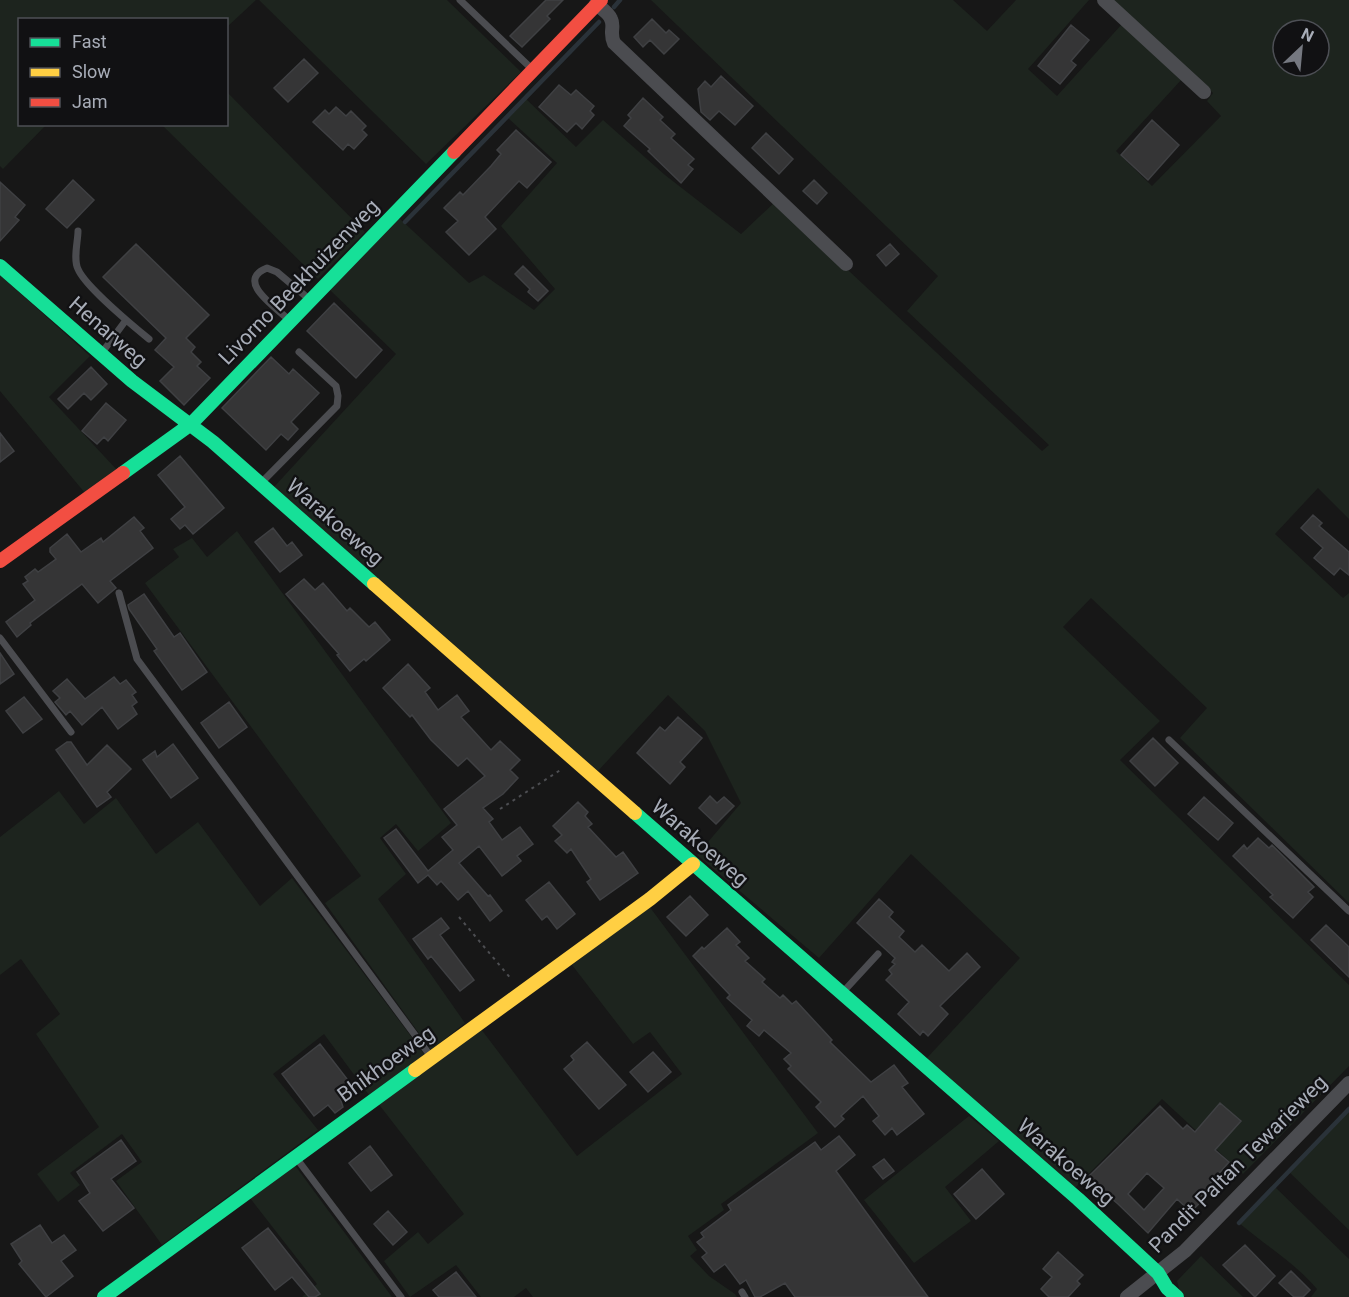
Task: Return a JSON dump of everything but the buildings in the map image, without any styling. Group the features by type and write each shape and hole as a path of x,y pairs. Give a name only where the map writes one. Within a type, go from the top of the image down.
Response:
{"street":[{"path":"1104,0 1204,92"},
{"name":"Livorno Beekhuizenweg","path":"0,561 191,424 598,2"},
{"path":"598,2 612,21 610,35 614,43 846,264"},
{"name":"Henarweg","path":"0,266 168,410 191,424"},
{"name":"Warakoeweg","path":"191,424 1078,1200 1158,1273 1167,1288 1177,1297"},
{"name":"Bhikhoeweg","path":"104,1297 650,899 693,864"},
{"name":"Pandit Paltan Tewarieweg","path":"1127,1297 1185,1251 1349,1083"}],"lane":[{"path":"460,0 533,69"},
{"path":"78,231 76,267 126,320 149,339"},
{"path":"291,322 257,291 254,278 260,271 267,268 277,272 312,301"},
{"path":"101,354 126,320"},
{"path":"260,484 337,406 336,386 300,352"},
{"path":"118,593 137,660 432,1058"},
{"path":"0,638 71,732"},
{"path":"1169,740 1349,911"},
{"path":"841,993 878,954"},
{"path":"295,1156 401,1297"}],"path":[{"path":"500,809 561,770 572,758"},
{"path":"459,917 521,991"}],"shaded area":[{"path":"0,0 256,0 228,26 228,18 18,18 18,126 45,126 3,169 0,166"},
{"path":"259,0 447,0 521,72 426,164"},
{"path":"651,0 953,0 987,31 1016,0 1089,0 1028,69 1057,96 1122,24 1182,79 1116,151 1152,186 1221,116 1207,101 1213,93 1113,0 1349,0 1349,519 1318,488 1275,534 1343,598 1349,593 1349,903 1180,738 1207,708 1091,598 1063,627 1160,721 1120,760 1349,985 1349,1066 1243,1174 1162,1099 1073,1190 926,1059 1020,958 911,854 819,958 697,855 741,803 705,731 668,695 598,771 274,487 396,354 330,290 399,218 469,283 484,275 534,310 555,289 501,226 557,163 507,117 525,98 576,147 603,120 665,175 741,234 775,202 1042,451 1049,445 907,311 938,276"},
{"path":"228,93 365,232 318,279 163,126 228,126"},
{"path":"0,275 90,356 49,397 117,470 85,493 0,391"},
{"path":"237,531 451,823 418,851 396,824 380,838 406,874 378,899 465,1023 431,1050 325,903 361,876 145,583 179,557 173,549 192,538 207,557"},
{"path":"59,791 84,824 116,798 156,854 198,822 260,906 292,878 425,1055 369,1095 324,1034 273,1074 318,1130 162,1245 116,1181 142,1162 122,1134 70,1173 80,1185 58,1202 37,1174 99,1127 36,1034 60,1014 21,959 0,975 0,837"},
{"path":"649,906 818,1133 721,1204 724,1210 688,1236 697,1250 690,1256 709,1276 737,1297 533,1297 526,1288 514,1297 481,1297 456,1265 410,1297 384,1261 418,1232 428,1244 464,1214 377,1102 481,1029 577,1156 682,1074 650,1032 633,1044 572,965"},
{"path":"1349,1109 1349,1230 1288,1171"},
{"path":"969,1116 999,1141 945,1187 971,1221 914,1263 864,1200"},
{"path":"294,1164 392,1297 302,1297 317,1284 250,1198"},
{"path":"1274,1186 1349,1259 1349,1297 1311,1297 1317,1289 1290,1262 1239,1223"},
{"path":"1201,1256 1243,1297 1185,1297 1180,1292 1177,1281"}],"waterway":[{"path":"614,7 620,0"},
{"path":"405,222 599,22"},
{"path":"1239,1223 1349,1109"}],"traffic: fast":[{"path":"123,473 191,424 454,152"},
{"path":"0,266 132,381 213,442 374,584"},
{"path":"635,813 1078,1199 1158,1273 1167,1288 1177,1297"},
{"path":"104,1297 415,1070"}],"traffic: slow":[{"path":"374,584 635,813"},
{"path":"415,1070 650,899 693,864"}],"traffic: jam":[{"path":"454,152 601,0"},
{"path":"0,561 123,473"}]}
